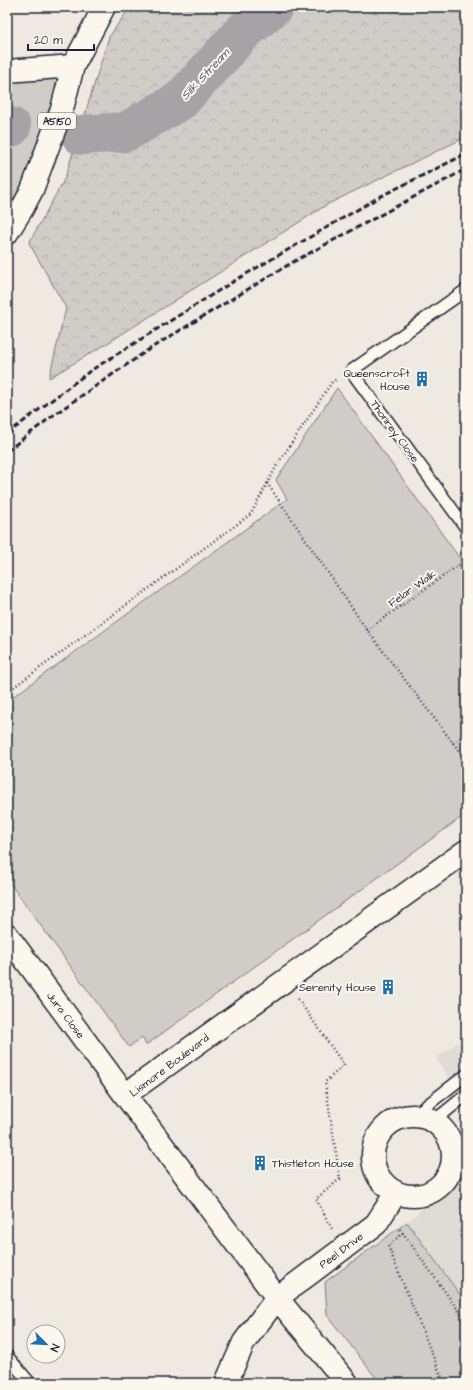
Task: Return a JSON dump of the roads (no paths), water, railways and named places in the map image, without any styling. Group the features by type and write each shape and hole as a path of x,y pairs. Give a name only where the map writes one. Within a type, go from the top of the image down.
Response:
{"street":[{"name":"A5150","path":"7,233 32,190 62,109 73,66 104,7"},
{"path":"7,71 73,66"},
{"name":"Lismore Boulevard","path":"347,1383 277,1298 125,1095 466,851"},
{"name":"Jura Close","path":"7,935 125,1095"},
{"path":"413,1116 424,1117 434,1121 446,1132 453,1147 454,1160 450,1173 443,1184 433,1192 421,1196 391,1201 389,1188 381,1180 376,1171 373,1160 374,1149 377,1138 392,1122 402,1117 413,1116"},
{"name":"Peel Drive","path":"226,1383 244,1342 277,1298 376,1224 391,1201"}],"lane":[{"name":"Thonrey Close","path":"466,290 351,371 466,528"},
{"path":"413,1116 466,1075"},
{"path":"434,1121 466,1095"},
{"path":"7,1356 30,1382"}],"waterway":[{"name":"Silk Stream","path":"81,135 126,132 181,100 243,32 273,7"},
{"name":"Silk Stream","path":"7,129 11,127"}],"railway":[{"path":"7,434 90,371 234,281 381,196 466,154"},
{"path":"7,451 55,414 151,348 293,262 466,169"}],"place":[{"name":"Queenscroft House","path":"422,379"},
{"name":"Serenity House","path":"388,987"},
{"name":"Thistleton House","path":"260,1163"}]}
